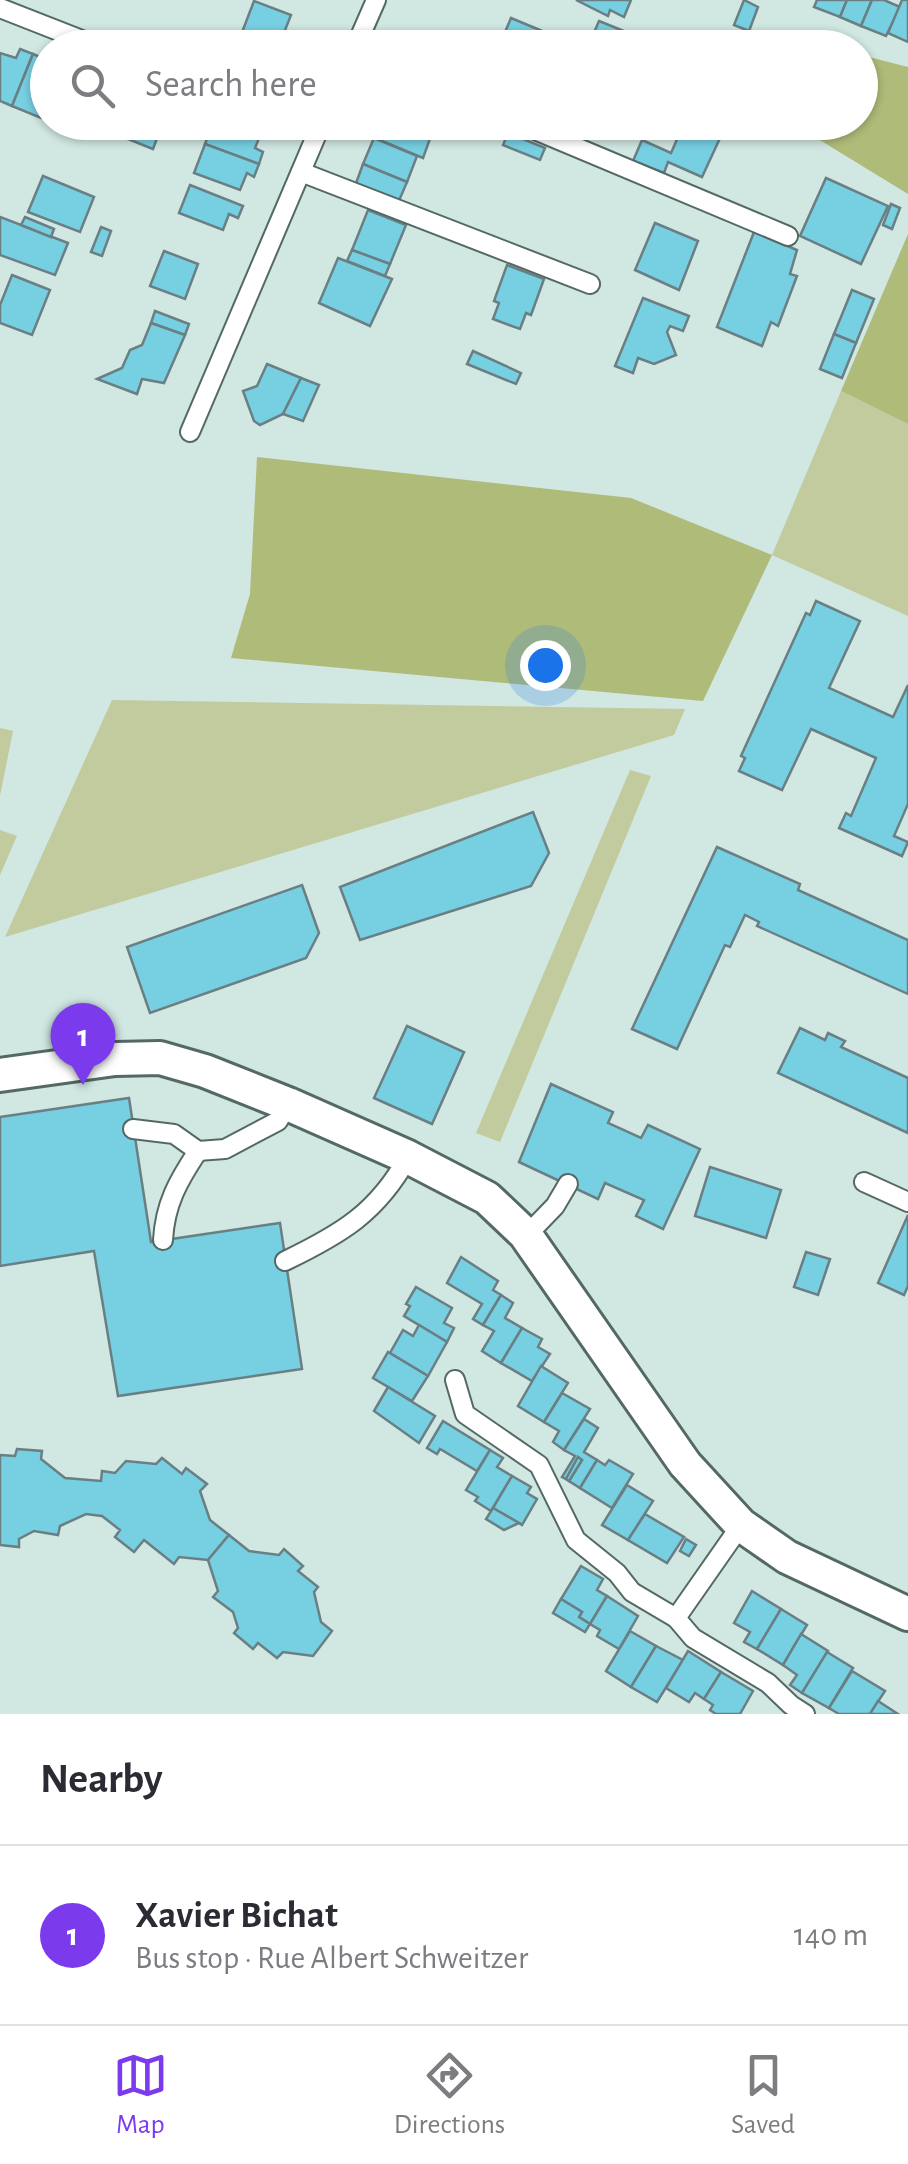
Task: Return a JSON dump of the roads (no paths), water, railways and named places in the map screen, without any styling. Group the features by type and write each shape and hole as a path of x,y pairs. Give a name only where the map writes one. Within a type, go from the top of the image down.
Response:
{"street":[{"path":"0,1075 115,1059 160,1058 206,1071 288,1104 408,1156 487,1198 526,1236 685,1464 741,1526 787,1557 908,1614"}],"lane":[{"path":"363,30 376,0"},
{"path":"0,8 56,30"},
{"path":"190,432 315,140"},
{"path":"559,140 788,236"},
{"path":"301,172 590,284"},
{"path":"134,1129 174,1134 198,1151 225,1149 278,1121 288,1104"},
{"path":"163,1240 164,1215 174,1186 198,1151"},
{"path":"285,1261 337,1236 369,1211 387,1191 408,1156"},
{"path":"864,1182 908,1202"},
{"path":"526,1236 555,1206 568,1184"},
{"path":"454,1380 465,1414 538,1465 576,1540 617,1572 632,1592 676,1618 693,1638 768,1683 805,1714"},
{"path":"676,1618 741,1526"}],"place":[{"name":"Xavier Bichat","path":"83,1085"}]}
